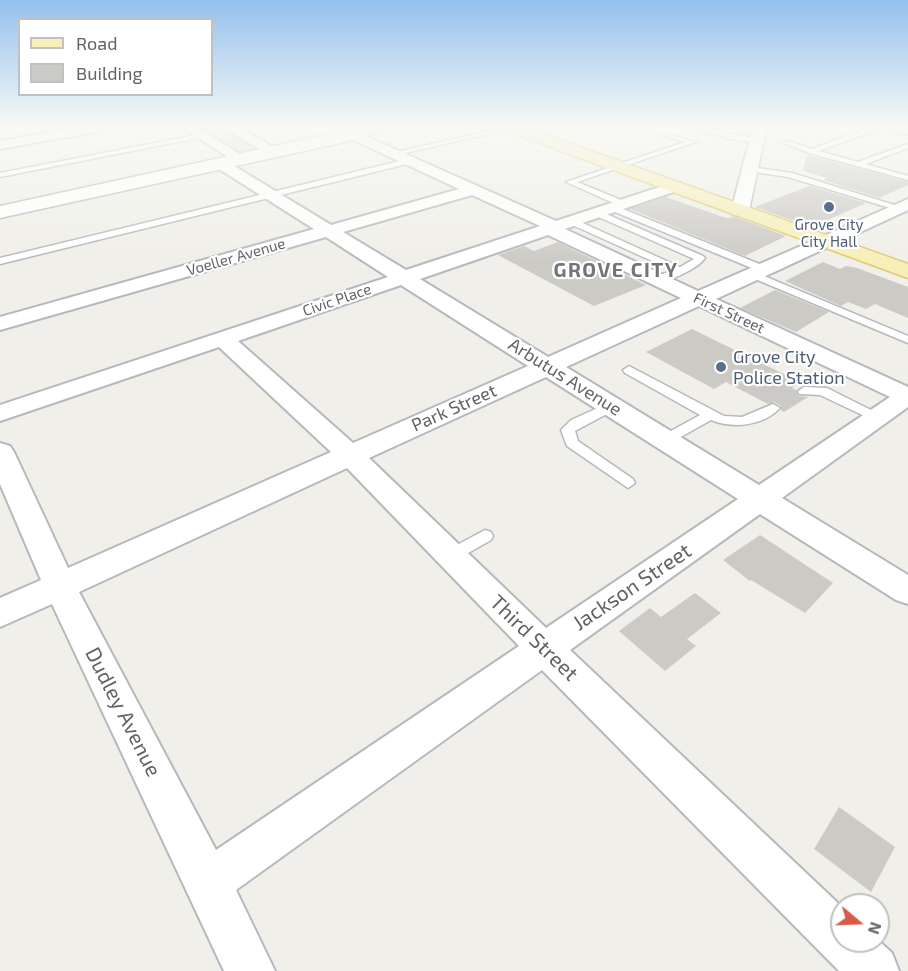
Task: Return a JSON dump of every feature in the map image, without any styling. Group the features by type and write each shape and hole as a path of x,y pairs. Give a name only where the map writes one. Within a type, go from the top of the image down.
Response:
{"main road":[{"path":"631,171 908,271"}],"street":[{"path":"0,212 187,171"},
{"name":"Arbutus Avenue","path":"233,171 908,591"},
{"name":"First Street","path":"431,171 558,226 658,280 908,396"},
{"path":"740,211 749,171"},
{"name":"Civic Place","path":"0,413 674,187"},
{"name":"Voeller Avenue","path":"0,324 472,190"},
{"name":"Park Street","path":"0,613 904,206"},
{"name":"Third Street","path":"223,339 350,455 450,556 830,927"},
{"name":"Jackson Street","path":"208,882 908,396"},
{"name":"Dudley Avenue","path":"0,452 60,586 250,971"},
{"name":"Third Street","path":"856,953 874,971"}],"lane":[{"path":"0,176 24,171"},
{"path":"0,261 353,171"},
{"path":"605,171 570,182 700,258 697,263 658,280"},
{"path":"765,171 789,175 904,206"},
{"path":"885,171 908,178"},
{"path":"611,208 758,271 908,340"},
{"path":"558,226 681,271"},
{"path":"629,370 726,423 736,424 772,408"},
{"path":"804,391 822,391 878,417"},
{"path":"611,406 576,423 568,430 572,443 628,483"},
{"path":"665,440 710,415"},
{"path":"450,556 485,536"}],"building":[{"path":"804,171 868,171 908,182 908,185 879,198 823,180 827,178"},
{"path":"809,186 866,203 808,226 755,207"},
{"path":"666,197 726,218 736,217 786,236 745,256 630,209"},
{"path":"558,242 646,285 594,306 498,255 524,246 534,251"},
{"path":"823,262 840,269 846,266 857,268 908,287 908,318 875,304 866,309 848,302 841,306 785,281"},
{"path":"775,290 829,312 796,332 740,308"},
{"name":"Grove City Police Station","path":"692,329 800,382 792,388 796,390 798,396 808,397 784,412 781,406 774,402 768,404 726,382 714,389 646,352"},
{"path":"760,535 833,583 805,613 750,581 723,560"},
{"path":"695,593 721,613 687,639 696,646 665,671 619,631 650,608 661,617"},
{"path":"839,807 895,847 871,892 814,849"}],"place":[{"name":"Grove City City Hall","path":"829,207"},
{"name":"Grove City Police Station","path":"721,367"}],"district":[{"name":"GROVE CITY","path":"616,270"}]}
